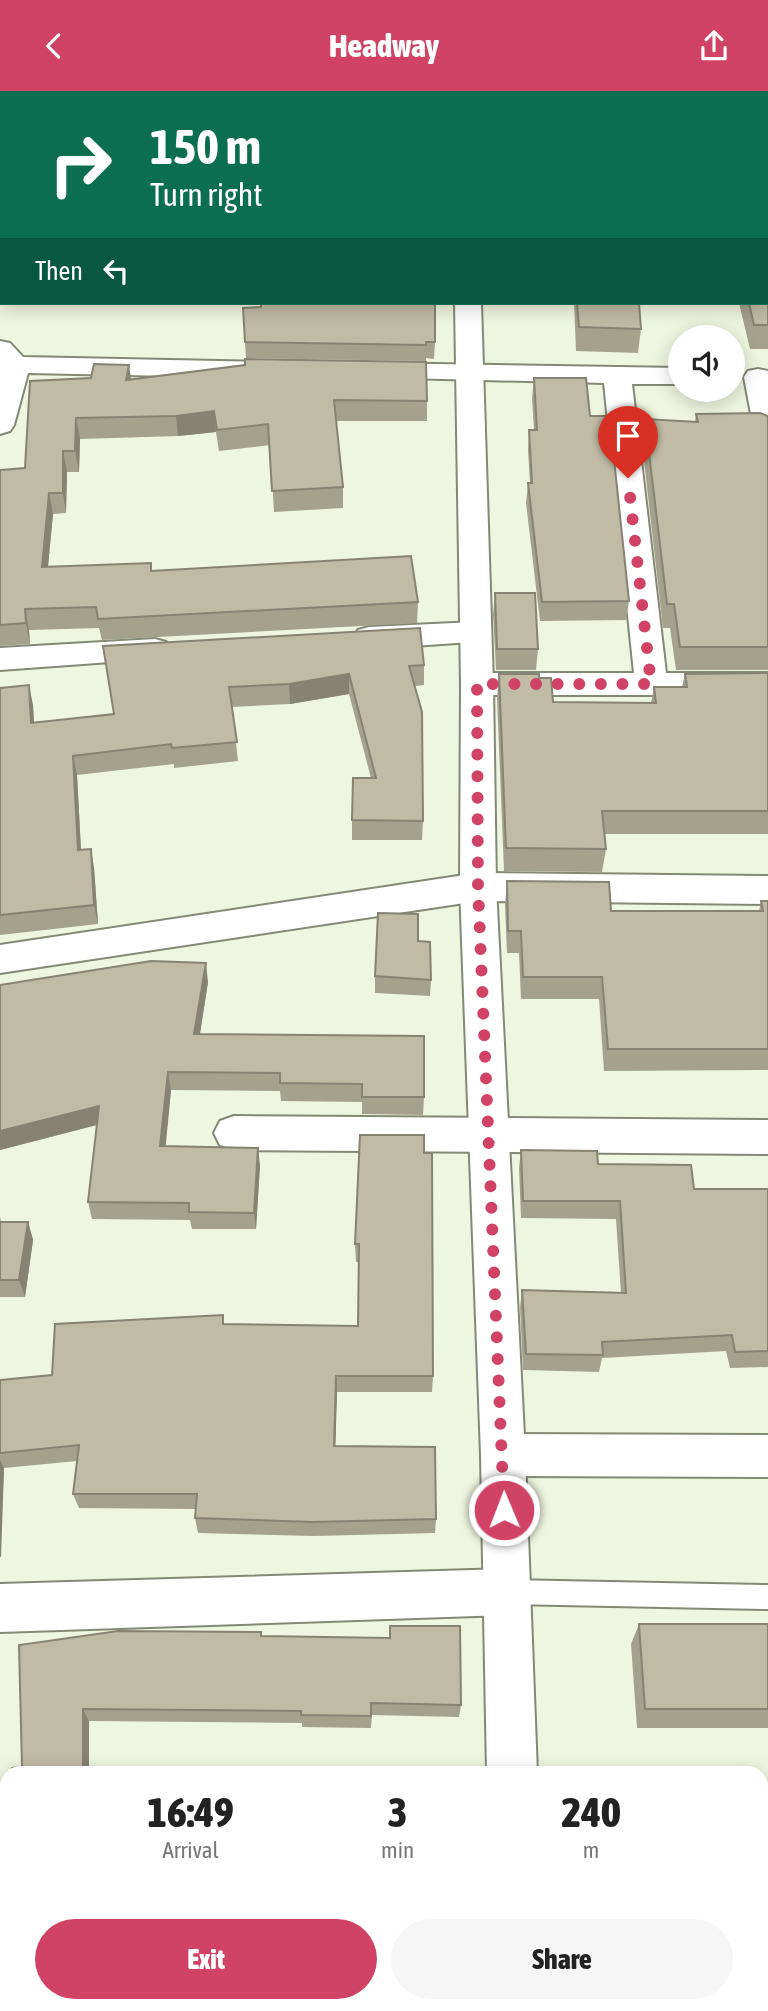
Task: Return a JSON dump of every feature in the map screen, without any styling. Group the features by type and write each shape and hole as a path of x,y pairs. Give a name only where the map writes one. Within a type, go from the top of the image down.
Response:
{"street":[{"path":"467,305 477,684 478,887 503,1455 512,1766"},
{"path":"0,425 8,357 291,370"},
{"path":"346,371 668,376"},
{"path":"617,375 651,684"},
{"path":"753,377 768,430"},
{"path":"335,640 475,633"},
{"path":"0,659 182,649"},
{"path":"477,684 768,684"},
{"path":"0,959 478,887 768,890"},
{"path":"234,1133 768,1137"},
{"path":"503,1455 768,1455"},
{"path":"0,1608 506,1592"}],"lane":[{"path":"506,1592 768,1597"}],"building":[{"path":"435,305 435,342 426,342 426,345 245,342 243,308"},
{"path":"577,305 639,305 641,329 579,327"},
{"path":"749,305 768,305 768,325 754,325"},
{"path":"245,359 426,362 427,401 334,400 343,487 272,491 268,424 217,430 214,411 176,416 76,418 75,451 63,451 63,493 49,493 42,567 151,563 151,571 411,556 418,602 98,619 96,607 25,609 26,623 0,625 0,470 25,468 30,381 91,378 94,364 129,365 126,380 245,365"},
{"path":"534,378 586,378 590,416 606,416 610,421 629,601 542,602 528,483 532,483 529,430 537,430"},
{"path":"760,413 768,416 768,647 680,647 674,604 667,604 645,419 698,422 696,414"},
{"path":"495,593 535,593 538,649 497,649"},
{"path":"420,628 424,665 409,666 422,712 423,821 352,820 353,778 376,778 349,674 289,684 229,687 237,742 172,748 171,744 73,756 78,850 91,849 94,905 0,915 0,688 29,685 31,723 114,714 103,646"},
{"path":"768,673 768,811 602,811 606,849 506,848 499,674 539,674 539,678 551,678 553,702 656,703 654,687 687,687 685,674"},
{"path":"507,881 609,882 611,911 763,911 761,901 768,901 768,1049 608,1049 602,977 523,977 521,931 508,931"},
{"path":"378,913 418,914 418,941 430,942 431,980 375,976"},
{"path":"151,961 206,963 194,1034 424,1036 424,1097 362,1097 362,1084 280,1083 280,1073 168,1072 160,1146 258,1148 254,1213 189,1212 189,1203 88,1202 99,1106 0,1131 0,985"},
{"path":"360,1135 424,1135 424,1153 432,1153 433,1376 336,1376 334,1446 435,1447 436,1519 313,1522 195,1518 197,1494 73,1494 79,1445 0,1453 0,1380 52,1375 55,1324 223,1315 223,1324 358,1326 359,1244 355,1244"},
{"path":"521,1150 597,1151 598,1164 691,1165 694,1189 768,1189 768,1351 735,1352 732,1335 602,1342 603,1355 526,1354 522,1290 626,1293 620,1201 523,1201"},
{"path":"0,1222 28,1222 19,1280 0,1280"},
{"path":"639,1624 768,1624 768,1709 645,1709"},
{"path":"390,1626 460,1626 461,1705 371,1703 371,1716 301,1715 301,1711 83,1709 83,1766 22,1766 19,1645 118,1631 261,1632 261,1636 390,1638"}],"route":[{"path":"504,1510 478,887 477,684 651,684 628,478"}]}
